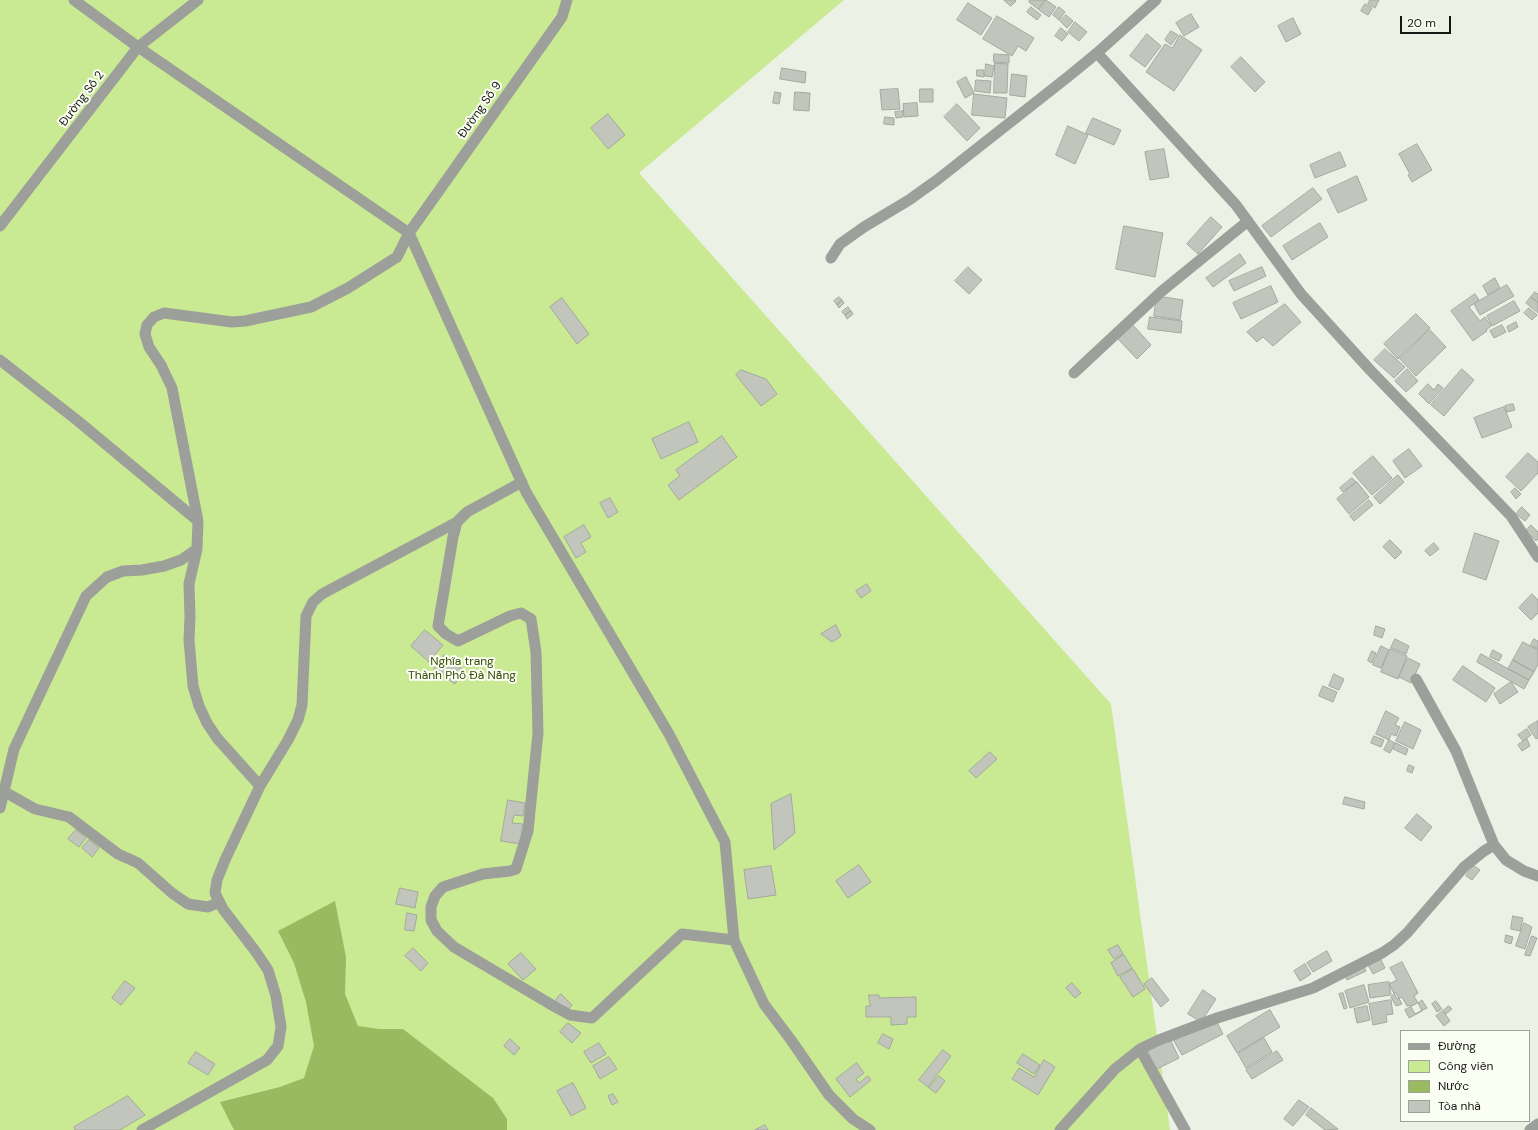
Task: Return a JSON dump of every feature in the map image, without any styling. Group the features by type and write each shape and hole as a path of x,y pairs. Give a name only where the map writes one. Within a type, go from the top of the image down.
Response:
{"street":[{"path":"74,0 138,47 409,233 522,482 614,643 669,734 725,842 734,940 764,1004 829,1095 853,1119 870,1130"},
{"name":"Đường Số 2","path":"0,226 138,47 198,0"},
{"name":"Đường Số 9","path":"198,521 172,388 161,365 148,348 145,334 147,325 154,317 164,313 232,322 245,321 311,307 348,288 396,257 409,233 562,17 567,0"},
{"path":"831,258 840,244 864,227 909,200 937,180 1097,53 1156,0"},
{"path":"1097,53 1231,199 1301,294 1371,371 1511,516 1538,557"},
{"path":"1074,373 1162,291 1248,221"},
{"path":"0,360 78,421 198,521 197,549 190,584 189,640 193,686 199,706 207,723 217,738 260,786"},
{"path":"142,1130 267,1060 278,1046 281,1027 276,996 268,970 223,909 214,893 217,880 225,860 260,786 288,740 299,715 302,705 306,616 313,602 322,594 457,522 467,512 522,482"},
{"path":"457,522 453,537 438,626 446,634 458,641 516,614 521,613 531,619 536,652 538,734 528,830 516,869 483,874 443,887 435,896 431,907 432,920 437,931 454,947 557,1008 570,1015 592,1018 682,934 734,940"},
{"path":"0,808 14,749 86,596 107,577 123,571 142,570 164,566 181,560 197,549"},
{"path":"1416,679 1456,752 1494,846 1506,860 1524,871 1538,876"},
{"path":"5,792 35,809 69,817 118,854 138,863 172,893 188,904 208,907 219,902"},
{"path":"1060,1130 1115,1069 1140,1049 1159,1040 1217,1018 1313,988 1382,953 1394,945 1407,933 1464,867 1484,851 1494,846"},
{"path":"1140,1049 1185,1130"},
{"path":"1530,1130 1538,1124"}],"green space":[{"name":"Nghĩa trang Thành Phố Đà Nẵng","path":"0,0 844,0 639,173 1111,704 1170,1130 0,1130"}],"water":[{"path":"335,901 346,957 345,994 358,1026 379,1029 403,1029 493,1098 507,1119 507,1130 234,1130 220,1102 280,1087 304,1078 314,1046 306,1002 294,963 278,931"}],"building":[{"path":"1004,0 1015,0 1016,1 1011,6"},
{"path":"1030,0 1045,0 1038,9 1029,2"},
{"path":"1046,0 1056,7 1049,17 1039,10"},
{"path":"1370,0 1379,0 1375,8 1368,4"},
{"path":"968,3 992,18 981,35 957,20"},
{"path":"1365,4 1372,8 1368,15 1361,11"},
{"path":"1031,7 1041,15 1037,20 1027,12"},
{"path":"1059,7 1065,12 1059,20 1053,15"},
{"path":"1191,14 1199,27 1184,36 1176,23"},
{"path":"1066,15 1073,21 1067,28 1060,21"},
{"path":"997,16 1034,38 1026,51 1018,46 1012,56 983,39"},
{"path":"1293,18 1301,34 1286,42 1278,26"},
{"path":"1075,22 1087,32 1079,41 1068,32"},
{"path":"1061,28 1068,34 1062,41 1055,36"},
{"path":"1171,31 1178,35 1171,45 1165,40"},
{"path":"1147,34 1161,46 1145,67 1130,56"},
{"path":"1180,35 1202,50 1174,91 1146,72 1165,44 1172,48"},
{"path":"994,54 1009,55 1009,63 994,62"},
{"path":"1241,57 1265,82 1255,92 1231,67"},
{"path":"995,63 1008,64 1007,93 994,93"},
{"path":"986,64 994,66 992,77 985,76"},
{"path":"782,68 806,72 805,83 780,79"},
{"path":"977,70 984,70 984,77 977,76"},
{"path":"1012,74 1027,76 1025,97 1010,95"},
{"path":"966,77 974,93 965,98 957,82"},
{"path":"976,80 991,81 990,93 975,91"},
{"path":"898,89 900,109 882,110 880,90"},
{"path":"920,89 933,89 933,102 920,102"},
{"path":"775,92 781,93 779,104 773,103"},
{"path":"795,92 810,93 809,111 794,110"},
{"path":"974,94 1007,98 1005,118 972,115"},
{"path":"917,103 918,116 904,117 903,104"},
{"path":"957,104 980,128 967,141 944,117"},
{"path":"903,111 903,117 896,118 895,112"},
{"path":"608,114 625,135 608,149 591,128"},
{"path":"885,117 894,118 894,125 884,124"},
{"path":"1093,118 1121,130 1114,145 1086,133"},
{"path":"1068,126 1088,135 1075,164 1056,155"},
{"path":"1417,144 1432,170 1412,182 1408,175 1410,174 1399,154"},
{"path":"1164,149 1169,177 1150,180 1145,152"},
{"path":"1340,152 1346,166 1315,178 1310,165"},
{"path":"1357,176 1367,200 1338,213 1327,190"},
{"path":"1313,188 1322,199 1271,237 1262,226"},
{"path":"1211,217 1222,227 1198,254 1187,244"},
{"path":"1320,223 1328,237 1292,260 1283,246"},
{"path":"1124,226 1163,233 1155,277 1116,269"},
{"path":"1240,254 1246,263 1213,287 1206,278"},
{"path":"968,267 982,280 969,294 955,281"},
{"path":"1262,267 1266,276 1234,291 1229,281"},
{"path":"1495,278 1500,288 1488,295 1483,286"},
{"path":"1507,285 1514,296 1480,315 1474,304"},
{"path":"1271,286 1278,302 1241,319 1233,303"},
{"path":"1535,292 1538,294 1538,302 1531,297"},
{"path":"1475,294 1479,300 1469,307 1480,321 1485,317 1491,326 1486,330 1487,331 1473,341 1451,311"},
{"path":"1157,296 1183,300 1180,320 1154,316"},
{"path":"839,297 842,300 837,305 834,301"},
{"path":"1531,297 1538,303 1538,313 1526,303"},
{"path":"562,298 589,334 577,344 550,307"},
{"path":"842,300 844,303 839,308 837,305"},
{"path":"1514,301 1520,311 1492,326 1487,316"},
{"path":"1285,304 1301,322 1273,346 1263,337 1257,342 1247,332"},
{"path":"848,307 851,311 845,315 842,312"},
{"path":"1529,308 1537,315 1532,320 1524,313"},
{"path":"851,311 853,314 847,319 845,315"},
{"path":"1416,314 1430,328 1398,359 1384,344"},
{"path":"1150,317 1182,321 1181,333 1148,329"},
{"path":"1516,322 1518,327 1509,332 1507,327"},
{"path":"1132,324 1151,345 1137,359 1117,338"},
{"path":"1502,325 1506,332 1494,338 1490,331"},
{"path":"1430,330 1446,347 1416,376 1400,359"},
{"path":"1385,349 1405,367 1394,378 1374,360"},
{"path":"1407,369 1418,381 1406,392 1395,381"},
{"path":"1462,369 1474,380 1444,416 1431,405"},
{"path":"741,370 766,379 777,394 761,406 736,375"},
{"path":"1428,384 1434,390 1438,384 1443,388 1429,404 1419,394"},
{"path":"1513,404 1515,410 1507,412 1505,406"},
{"path":"1504,407 1512,427 1482,438 1474,418"},
{"path":"689,422 698,442 661,459 652,439"},
{"path":"722,436 737,457 679,500 668,485 680,476 676,470"},
{"path":"1409,449 1422,466 1405,478 1393,461"},
{"path":"1528,453 1538,462 1538,473 1521,491 1506,477"},
{"path":"1373,456 1392,478 1372,495 1353,473"},
{"path":"1398,475 1404,482 1380,504 1374,497"},
{"path":"1352,478 1356,482 1343,492 1340,488"},
{"path":"1357,482 1369,497 1349,514 1337,499"},
{"path":"1515,488 1521,494 1516,499 1511,492"},
{"path":"610,498 618,512 608,518 600,503"},
{"path":"1369,500 1373,505 1354,521 1350,516"},
{"path":"1522,507 1530,515 1525,521 1516,514"},
{"path":"584,525 591,537 581,543 586,552 576,558 564,537"},
{"path":"1531,525 1538,532 1538,539 1536,541 1526,531"},
{"path":"1475,533 1499,541 1486,580 1463,572"},
{"path":"1390,540 1402,552 1395,559 1383,547"},
{"path":"1434,543 1439,549 1430,556 1425,551"},
{"path":"867,584 871,591 861,598 856,591"},
{"path":"1532,594 1538,600 1538,613 1531,620 1519,608"},
{"path":"836,625 841,636 832,642 821,634"},
{"path":"1376,626 1385,629 1382,638 1374,635"},
{"path":"425,630 443,645 429,662 411,646"},
{"path":"1395,639 1409,646 1406,654 1391,648"},
{"path":"1534,639 1538,641 1538,649 1531,645"},
{"path":"1523,642 1538,650 1538,664 1534,672 1513,660"},
{"path":"1381,646 1389,650 1381,668 1373,665"},
{"path":"1390,649 1407,656 1398,679 1381,672"},
{"path":"1493,650 1502,655 1499,661 1490,657"},
{"path":"1372,651 1376,653 1372,663 1368,661"},
{"path":"1481,654 1529,680 1524,689 1477,662"},
{"path":"444,655 464,670 455,684 434,669"},
{"path":"1408,658 1420,664 1411,683 1399,677"},
{"path":"1513,660 1534,672 1529,680 1508,669"},
{"path":"1463,666 1495,688 1486,702 1453,680"},
{"path":"1334,674 1344,679 1339,690 1329,686"},
{"path":"1511,682 1518,692 1500,704 1494,694"},
{"path":"1323,686 1337,692 1333,702 1319,696"},
{"path":"1386,711 1399,718 1395,725 1400,727 1396,736 1391,734 1389,740 1376,734"},
{"path":"1538,721 1538,738 1536,739 1528,727"},
{"path":"1405,722 1421,730 1413,749 1396,741"},
{"path":"1527,729 1531,735 1523,741 1518,735"},
{"path":"1374,736 1384,740 1381,747 1371,743"},
{"path":"1527,739 1530,746 1522,751 1518,745"},
{"path":"1389,740 1395,743 1390,753 1384,750"},
{"path":"1396,743 1408,749 1406,755 1393,749"},
{"path":"990,752 997,759 976,778 969,771"},
{"path":"1409,765 1414,767 1412,773 1407,771"},
{"path":"791,794 795,833 774,850 771,804"},
{"path":"1345,797 1365,802 1364,809 1343,804"},
{"path":"508,800 525,803 523,816 514,815 512,823 523,824 520,844 501,841"},
{"path":"1417,814 1432,827 1421,841 1405,828"},
{"path":"76,830 86,838 79,847 68,839"},
{"path":"89,840 99,848 92,857 82,848"},
{"path":"859,865 871,882 848,898 836,881"},
{"path":"1473,865 1480,870 1472,880 1466,876"},
{"path":"771,866 776,895 748,899 744,870"},
{"path":"400,888 418,892 415,908 396,904"},
{"path":"407,913 417,915 414,931 405,930"},
{"path":"1513,916 1523,918 1520,931 1511,929"},
{"path":"1524,923 1532,927 1525,949 1516,946"},
{"path":"1506,935 1513,937 1511,944 1505,942"},
{"path":"1532,936 1537,938 1530,956 1525,955"},
{"path":"1118,945 1123,954 1114,959 1108,950"},
{"path":"413,948 428,963 421,971 405,956"},
{"path":"1327,951 1332,961 1313,972 1307,963"},
{"path":"521,953 536,969 523,980 508,964"},
{"path":"1124,955 1132,968 1118,976 1111,963"},
{"path":"1379,956 1385,968 1373,974 1367,963"},
{"path":"1402,962 1418,993 1414,996 1418,1003 1422,1000 1427,1008 1415,1014 1410,1005 1407,1006 1402,997 1397,999 1389,984 1397,980 1390,968"},
{"path":"1305,964 1311,974 1300,981 1294,971"},
{"path":"1363,965 1366,971 1347,980 1344,974"},
{"path":"1133,969 1145,989 1133,997 1120,977"},
{"path":"1152,978 1169,1000 1161,1007 1144,984"},
{"path":"125,981 135,988 121,1005 112,998"},
{"path":"1389,982 1391,995 1370,998 1368,985"},
{"path":"1072,983 1081,993 1075,998 1066,988"},
{"path":"1364,985 1369,1002 1350,1008 1345,991"},
{"path":"1203,990 1216,999 1201,1022 1188,1014"},
{"path":"1343,993 1347,1008 1344,1009 1339,994"},
{"path":"1396,993 1402,1004 1396,1006 1391,997"},
{"path":"561,994 572,1005 567,1011 555,1001"},
{"path":"869,995 879,995 879,998 916,997 916,1017 907,1017 907,1024 891,1025 891,1017 866,1017 866,1006 870,1006"},
{"path":"1391,1000 1393,1014 1386,1015 1387,1022 1373,1025 1369,1004"},
{"path":"1436,1001 1442,1009 1437,1012 1432,1004"},
{"path":"1418,1003 1422,1011 1409,1018 1405,1010"},
{"path":"1367,1006 1370,1020 1357,1023 1354,1009"},
{"path":"1449,1006 1452,1009 1446,1014 1443,1011"},
{"path":"1270,1010 1280,1027 1237,1053 1227,1036"},
{"path":"1443,1011 1450,1021 1444,1026 1436,1016"},
{"path":"1216,1020 1223,1034 1182,1055 1174,1041"},
{"path":"568,1023 581,1033 572,1043 560,1032"},
{"path":"883,1034 893,1039 889,1049 878,1043"},
{"path":"1264,1038 1272,1052 1246,1068 1238,1054"},
{"path":"510,1039 520,1048 514,1055 504,1046"},
{"path":"1170,1039 1179,1058 1155,1070 1146,1052"},
{"path":"599,1043 606,1054 591,1063 584,1052"},
{"path":"943,1050 951,1056 928,1087 919,1080"},
{"path":"1277,1051 1283,1060 1252,1079 1246,1070"},
{"path":"196,1052 215,1064 208,1075 188,1063"},
{"path":"1023,1054 1040,1065 1034,1074 1017,1063"},
{"path":"609,1057 617,1069 600,1079 593,1066"},
{"path":"1044,1060 1055,1067 1038,1095 1012,1079 1019,1068 1034,1077"},
{"path":"857,1063 864,1073 856,1079 859,1083 868,1076 871,1080 850,1097 836,1079"},
{"path":"939,1076 945,1081 936,1093 929,1088"},
{"path":"573,1083 586,1108 571,1116 557,1091"},
{"path":"613,1094 618,1102 612,1105 608,1096"},
{"path":"128,1096 145,1115 120,1130 75,1130 74,1127"},
{"path":"1299,1100 1309,1107 1293,1126 1284,1119"},
{"path":"1311,1108 1338,1129 1325,1130 1306,1115"},
{"path":"765,1125 768,1130 755,1130"}]}
